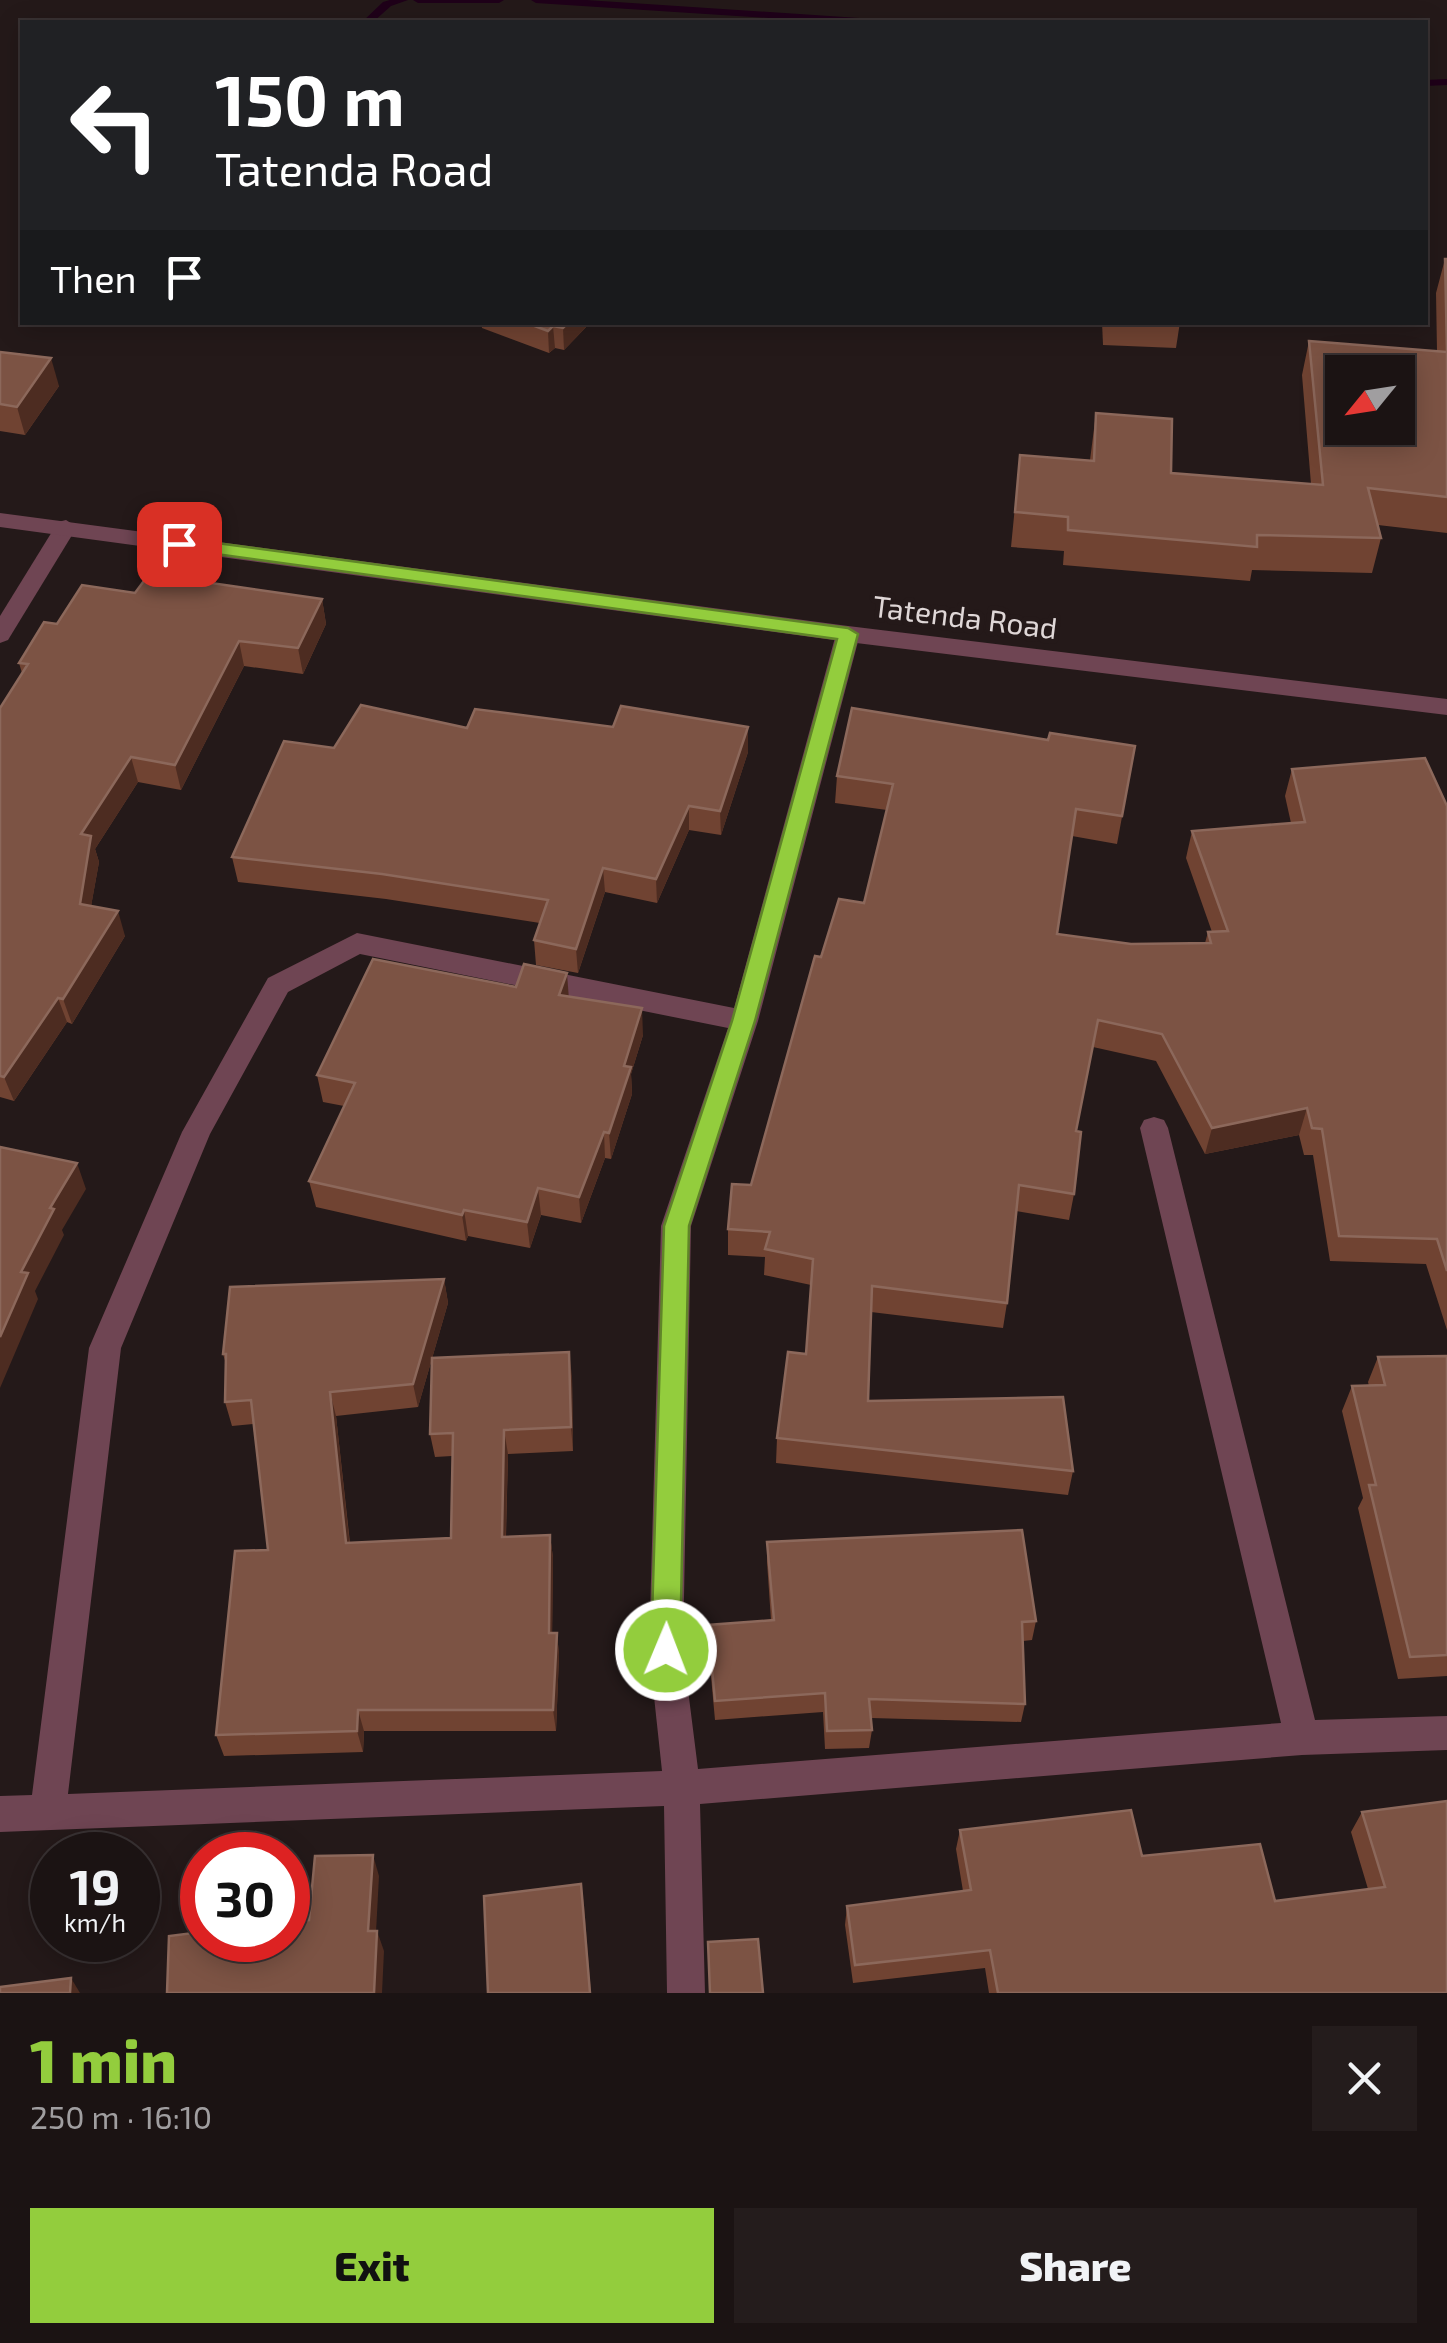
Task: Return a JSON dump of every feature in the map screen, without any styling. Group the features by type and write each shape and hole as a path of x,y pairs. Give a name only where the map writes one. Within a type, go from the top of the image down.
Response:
{"street":[{"name":"Tatenda Road","path":"0,520 848,634 1447,706"},
{"path":"0,635 66,527"},
{"path":"686,1993 682,1788 666,1650 676,1226 744,1021 848,634"},
{"path":"48,1811 105,1348 196,1132 278,985 357,944 744,1021"},
{"path":"1154,1128 1302,1738"},
{"path":"0,1814 682,1788 1302,1738 1447,1733"}],"building":[{"path":"1445,259 1447,259 1447,351"},
{"path":"532,325 566,325 553,326 548,331"},
{"path":"1309,341 1447,352 1447,497 1368,488 1381,538 1257,535 1257,547 1068,530 1068,517 1015,512 1020,455 1094,461 1096,413 1172,419 1171,473 1323,485"},
{"path":"0,352 51,358 17,407 0,404"},
{"path":"149,574 322,599 298,648 239,641 175,765 131,757 81,834 91,836 80,904 118,911 63,999 58,998 4,1077 0,1076 0,708 28,664 19,663 44,622 57,624 82,585 135,593"},
{"path":"361,705 467,728 475,709 613,727 621,706 748,727 720,811 689,806 656,879 603,868 576,949 534,940 548,900 382,874 232,857 284,741 334,748"},
{"path":"852,708 1048,740 1050,733 1135,746 1122,816 1076,809 1057,934 1131,944 1211,943 1208,932 1228,931 1192,831 1305,822 1292,769 1425,758 1447,806 1447,1271 1437,1239 1339,1236 1322,1129 1312,1128 1307,1108 1212,1128 1162,1034 1098,1020 1076,1131 1081,1132 1074,1194 1019,1185 1007,1303 872,1286 868,1401 1063,1397 1073,1471 777,1438 788,1352 806,1354 813,1259 765,1249 770,1232 728,1229 732,1184 751,1185 815,956 821,957 839,899 864,903 893,784 837,776"},
{"path":"373,959 516,987 524,964 567,973 559,995 642,1008 624,1066 631,1067 609,1133 604,1132 579,1197 538,1188 527,1222 464,1210 462,1215 309,1181 355,1083 317,1075"},
{"path":"0,1147 77,1163 50,1208 54,1209 21,1272 28,1273 0,1337"},
{"path":"444,1279 413,1384 330,1392 346,1543 451,1538 453,1433 430,1434 432,1358 569,1352 571,1427 504,1430 502,1537 550,1535 549,1633 557,1633 553,1710 358,1710 357,1731 216,1735 235,1551 268,1550 251,1400 225,1402 223,1354 230,1287"},
{"path":"1447,1356 1447,1655 1410,1657 1369,1485 1376,1485 1352,1386 1385,1385 1378,1357"},
{"path":"1022,1530 1036,1621 1022,1622 1025,1704 869,1699 872,1730 827,1731 825,1693 715,1701 708,1625 774,1620 767,1542"},
{"path":"1447,1801 1447,1993 998,1993 990,1950 855,1965 847,1906 971,1890 960,1830 1131,1810 1142,1856 1260,1844 1275,1901 1385,1887 1362,1812"},
{"path":"373,1855 368,1931 377,1931 374,1993 167,1993 169,1936 180,1935 180,1962 310,1962 315,1856"},
{"path":"581,1884 590,1993 488,1993 484,1896"},
{"path":"758,1939 763,1993 710,1993 708,1942"},
{"path":"71,1978 70,1993 0,1993 0,1987"}],"waterway":[{"path":"369,20 387,4 403,0"},
{"path":"418,0 499,0"},
{"path":"536,0 843,20"},
{"path":"1428,83 1447,82"}],"route":[{"path":"179,544 848,634 744,1021 676,1226 666,1650"}]}
